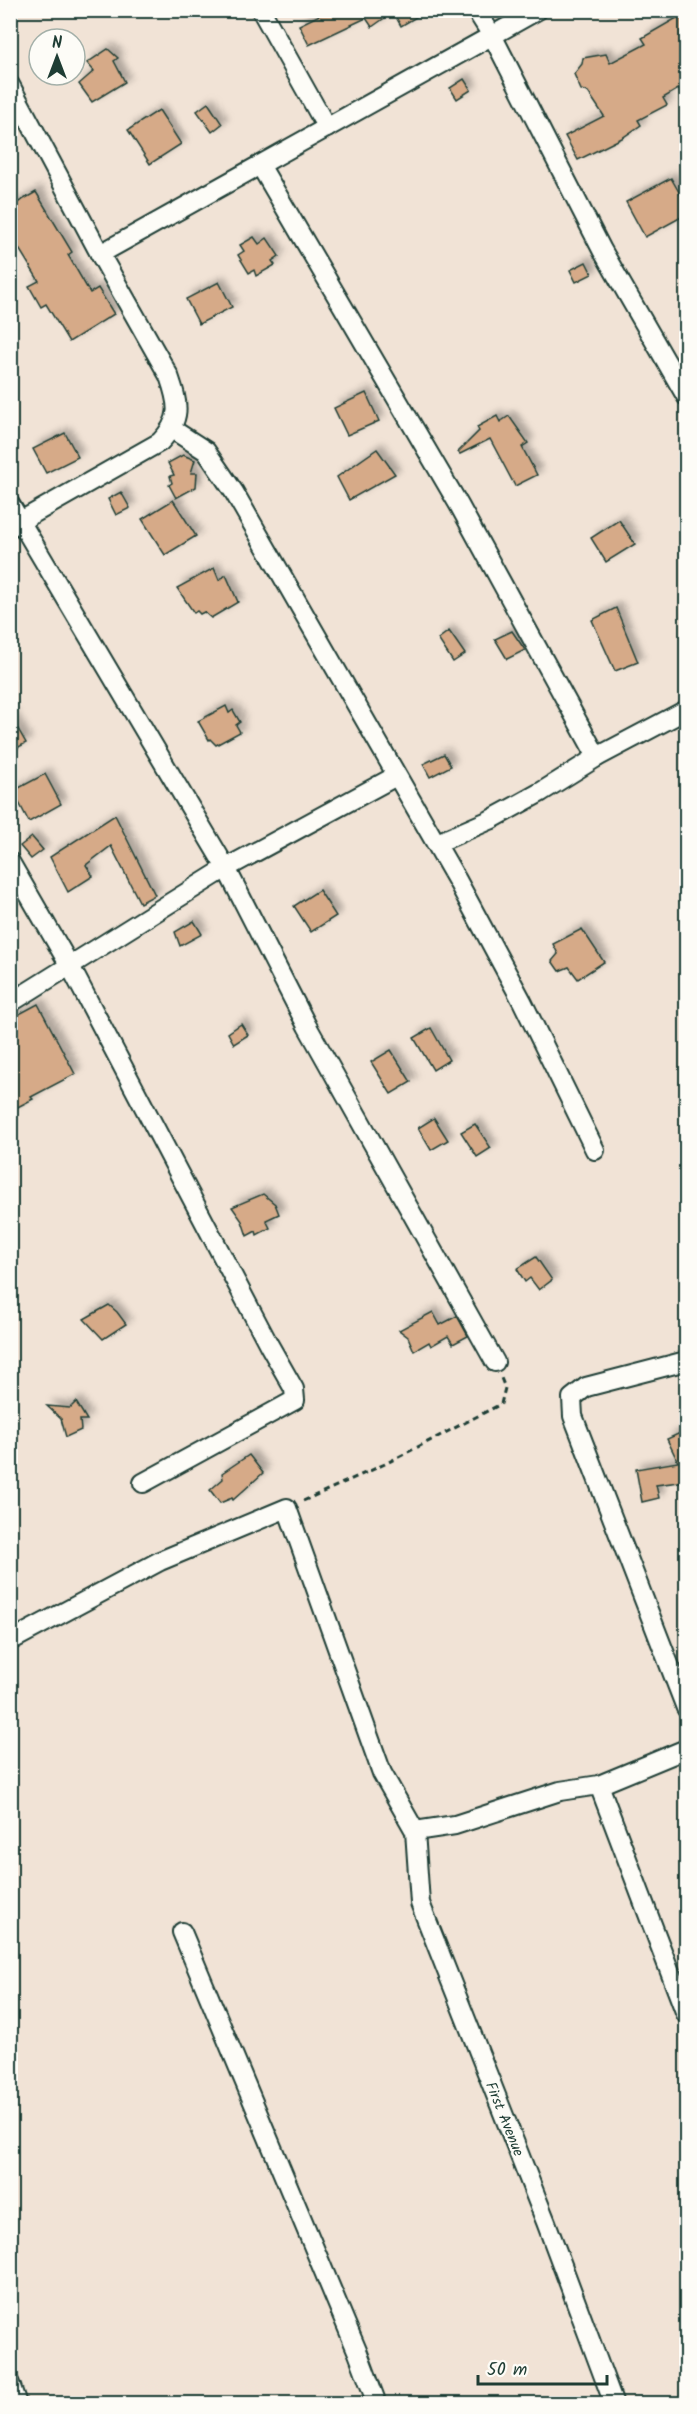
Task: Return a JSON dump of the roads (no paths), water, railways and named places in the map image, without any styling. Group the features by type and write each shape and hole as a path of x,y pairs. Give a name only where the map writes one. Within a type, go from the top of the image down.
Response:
{"street":[{"path":"261,10 327,128"},
{"path":"476,10 602,250 687,396"},
{"path":"100,254 538,10"},
{"path":"10,85 100,254 169,376 176,397 177,414 172,429 160,442 15,524"},
{"path":"260,165 459,505 597,756"},
{"path":"172,429 206,451 234,492 436,843 522,1001 595,1150"},
{"path":"10,504 15,524 226,868 307,1026 495,1362"},
{"path":"436,843 490,820 541,792 597,756 687,710"},
{"path":"10,1003 226,868 396,776"},
{"path":"10,862 70,966 269,1346 294,1389 295,1400 143,1483"},
{"path":"687,1361 586,1388 572,1398 573,1416 687,1708"},
{"path":"10,1641 160,1560 287,1508 382,1773 415,1831 454,1825 560,1791 599,1785 687,1749"},
{"path":"599,1785 687,2014"},
{"name":"First Avenue","path":"415,1831 420,1903 546,2222 614,2403"},
{"path":"182,1932 377,2403"},
{"path":"10,2384 17,2403"}]}
